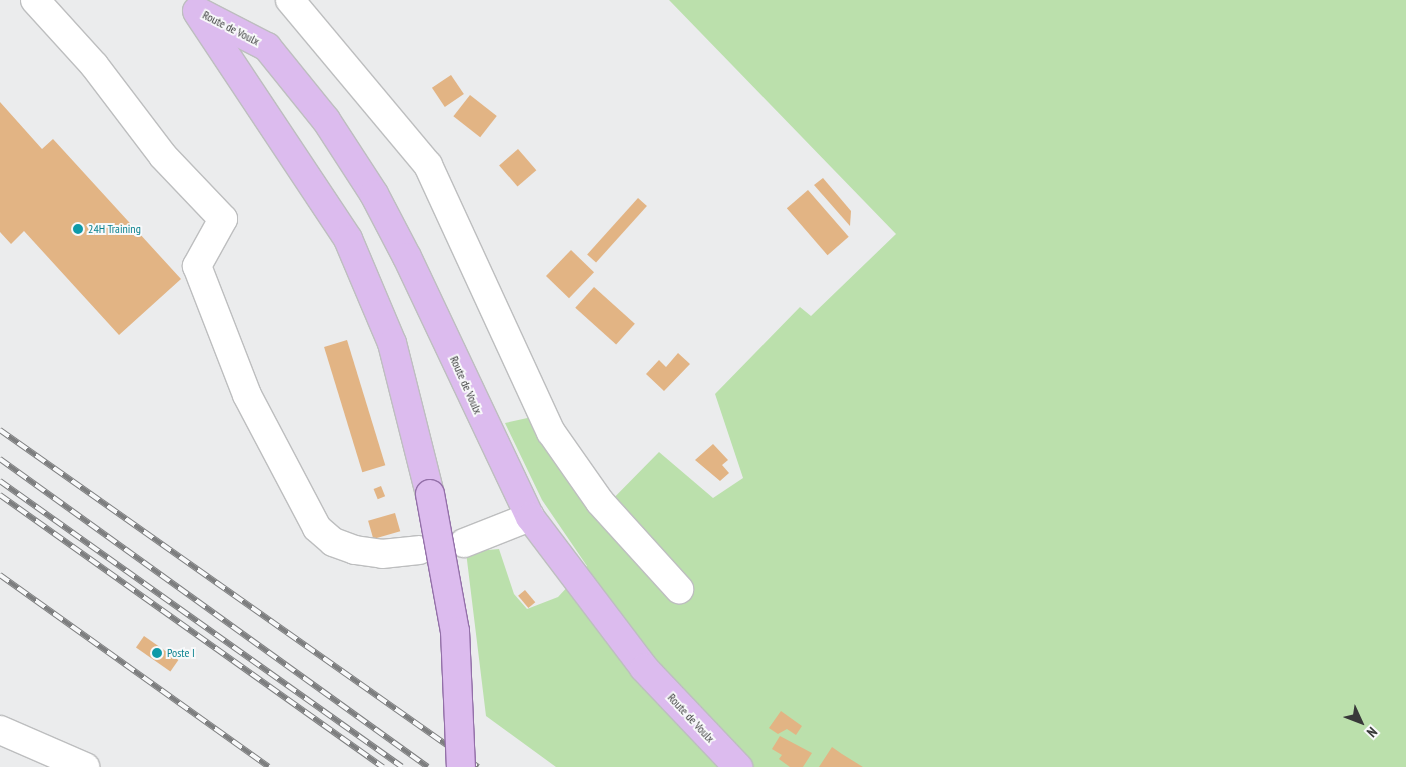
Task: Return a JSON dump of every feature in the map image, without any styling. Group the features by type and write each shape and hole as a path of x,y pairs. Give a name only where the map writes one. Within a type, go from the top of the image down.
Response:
{"main road":[{"path":"193,6 352,248 392,342 430,494 455,631 461,767"},
{"name":"Route de Voulx","path":"193,6 267,47 326,120 374,194 407,258 530,518 644,668 738,767"}],"street":[{"path":"35,0 94,65 163,156 223,219 197,266 247,394 317,528 333,542 355,550 382,554 419,550"},
{"path":"290,0 428,165 551,432 600,502 679,589"},
{"path":"464,543 530,518"},
{"path":"0,730 85,767"}],"green space":[{"path":"669,0 1406,0 1406,767 556,767 486,716 466,552 499,549 514,594 527,609 558,597 587,566 542,500 505,423 532,417 600,512 659,452 713,498 743,478 715,394 800,307 811,316 896,234"}],"building":[{"path":"451,75 464,94 445,107 432,88"},
{"path":"470,95 497,116 480,137 453,116"},
{"name":"24H Training","path":"0,102 42,149 53,139 181,279 119,335 24,231 11,244 0,232"},
{"path":"518,149 536,170 518,187 499,165"},
{"path":"823,178 851,211 850,226 814,185"},
{"path":"808,190 849,237 828,255 787,208"},
{"path":"638,198 647,206 596,263 587,254"},
{"path":"571,250 594,272 569,298 546,276"},
{"path":"594,287 635,324 616,345 575,308"},
{"path":"347,340 385,465 362,472 324,347"},
{"path":"678,353 690,364 664,391 646,374 659,360 666,367"},
{"path":"713,444 728,460 722,465 729,473 720,481 695,460"},
{"path":"381,486 385,496 378,499 374,489"},
{"path":"395,513 400,531 373,539 368,521"},
{"path":"525,590 535,602 528,608 518,596"},
{"name":"Poste I","path":"144,636 178,660 170,672 136,647"},
{"path":"781,711 802,726 796,735 787,729 778,734 769,728"},
{"path":"780,736 812,753 803,767 790,767 779,759 782,755 772,749"},
{"path":"832,747 842,754 863,767 819,767"}],"railway":[{"path":"0,430 478,767"},
{"path":"0,459 428,767"},
{"path":"0,481 402,767"},
{"path":"0,495 383,767"},
{"path":"0,575 269,767"}],"place":[{"name":"24H Training","path":"78,229"},
{"name":"Poste I","path":"157,653"}]}
